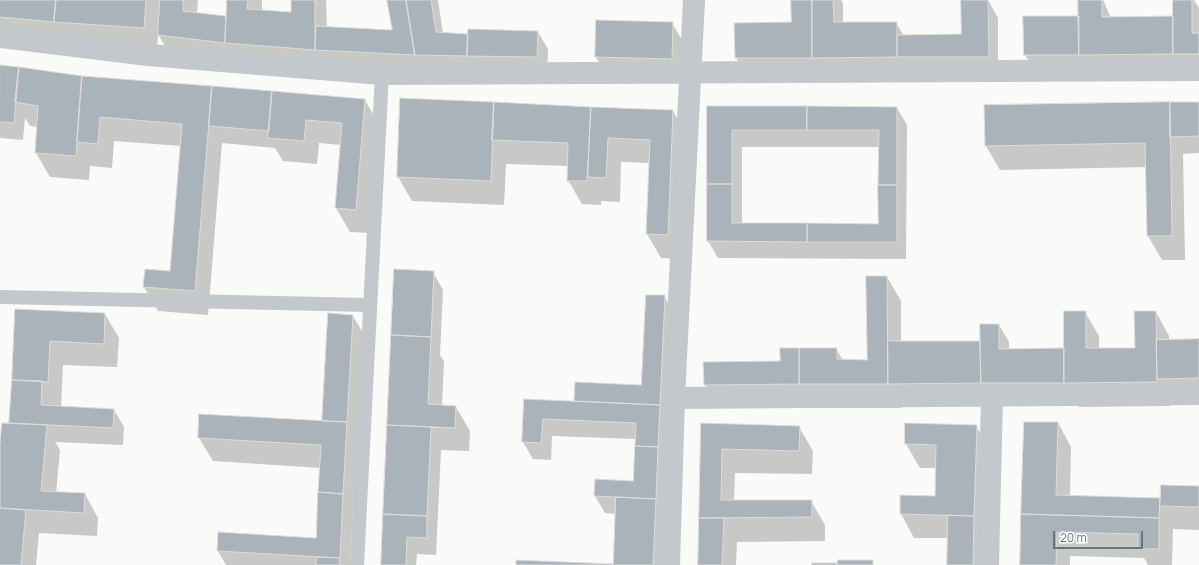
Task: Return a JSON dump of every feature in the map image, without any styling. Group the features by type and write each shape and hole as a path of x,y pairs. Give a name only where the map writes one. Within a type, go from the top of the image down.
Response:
{"street":[{"path":"669,565 674,398 694,0"},
{"path":"0,37 148,55 382,74 690,74 1199,70"},
{"path":"674,398 992,397 1199,394"},
{"path":"988,565 992,397"}],"lane":[{"path":"357,565 382,74"},
{"path":"0,297 370,305"}],"building":[{"path":"0,0 56,0 54,22 0,17"},
{"path":"56,0 146,0 144,28 54,22"},
{"path":"160,0 183,0 183,11 226,16 225,43 158,35"},
{"path":"227,0 248,0 247,9 291,12 291,0 315,0 315,50 225,43"},
{"path":"387,0 406,0 415,55 315,50 316,26 392,30"},
{"path":"406,0 431,0 436,32 468,34 467,56 415,55"},
{"path":"791,0 812,0 812,58 735,58 734,23 791,22"},
{"path":"812,0 833,0 834,22 897,22 897,57 812,58"},
{"path":"961,0 988,0 989,57 897,57 897,35 961,34"},
{"path":"1078,0 1102,0 1102,17 1173,16 1173,54 1079,55"},
{"path":"1173,0 1192,0 1192,33 1199,33 1199,54 1173,54"},
{"path":"1023,16 1079,16 1079,55 1024,55"},
{"path":"596,20 673,22 672,59 595,57"},
{"path":"468,29 538,31 537,57 467,56"},
{"path":"0,65 19,67 14,123 0,122"},
{"path":"19,67 82,76 76,156 35,153 38,106 15,102"},
{"path":"82,76 212,86 195,291 143,287 145,269 170,271 182,124 100,117 98,144 77,142"},
{"path":"212,86 272,91 269,131 209,126"},
{"path":"272,91 365,99 356,210 335,208 342,123 306,120 304,141 268,138"},
{"path":"400,98 494,102 491,181 397,177"},
{"path":"494,102 591,107 587,181 567,181 568,143 492,140"},
{"path":"1170,102 1172,236 1147,236 1145,143 985,146 984,105"},
{"path":"1170,102 1199,102 1199,136 1170,137"},
{"path":"707,106 807,106 807,130 732,130 732,184 707,184"},
{"path":"807,106 897,107 897,185 878,185 879,130 807,130"},
{"path":"591,107 673,110 668,235 646,234 650,140 608,138 606,178 588,177"},
{"path":"707,184 732,184 732,223 807,223 807,242 707,241"},
{"path":"878,185 897,185 897,242 807,242 807,223 878,224"},
{"path":"394,269 434,271 431,337 391,335"},
{"path":"866,276 887,276 888,384 799,384 799,348 837,348 837,359 867,360"},
{"path":"646,295 665,295 660,405 574,401 575,382 641,385"},
{"path":"15,309 105,313 104,344 50,341 48,382 12,380"},
{"path":"1064,311 1086,311 1086,348 1135,348 1134,311 1156,311 1157,382 1064,383"},
{"path":"328,313 353,315 347,422 322,421"},
{"path":"980,324 999,324 999,349 1064,348 1064,383 981,383"},
{"path":"391,335 431,337 428,404 456,406 455,428 387,425"},
{"path":"1199,339 1199,378 1157,379 1156,340"},
{"path":"888,341 980,341 981,383 888,384"},
{"path":"780,348 799,348 799,384 704,385 703,362 780,361"},
{"path":"12,380 42,381 41,405 114,409 113,428 9,423"},
{"path":"524,399 660,405 658,447 635,446 636,423 543,419 541,443 522,442"},
{"path":"199,414 347,422 343,494 318,492 321,445 198,438"},
{"path":"1024,422 1058,422 1056,495 1160,498 1159,518 1021,514"},
{"path":"2,423 47,425 41,491 85,493 84,513 0,508 0,444"},
{"path":"701,423 800,426 799,451 722,449 721,500 812,500 812,517 699,518"},
{"path":"905,423 977,425 974,516 900,514 900,495 935,496 936,445 905,444"},
{"path":"387,425 431,427 427,516 383,514"},
{"path":"635,446 658,447 656,499 594,496 595,479 633,481"},
{"path":"1161,485 1199,486 1199,507 1160,506"},
{"path":"318,492 343,494 340,558 217,551 218,532 316,538"},
{"path":"616,497 656,499 653,565 516,565 516,560 613,564"},
{"path":"0,508 26,510 21,565 0,565"},
{"path":"383,514 427,516 427,538 407,537 406,565 381,565"},
{"path":"1021,514 1159,518 1159,549 1138,549 1138,534 1057,532 1056,565 1020,565"},
{"path":"948,515 974,516 973,565 947,565"},
{"path":"699,518 724,518 722,565 698,565"},
{"path":"317,557 340,558 339,565 316,565"},
{"path":"838,560 873,560 873,565 837,565"},
{"path":"812,563 838,563 837,565 812,565"}]}
